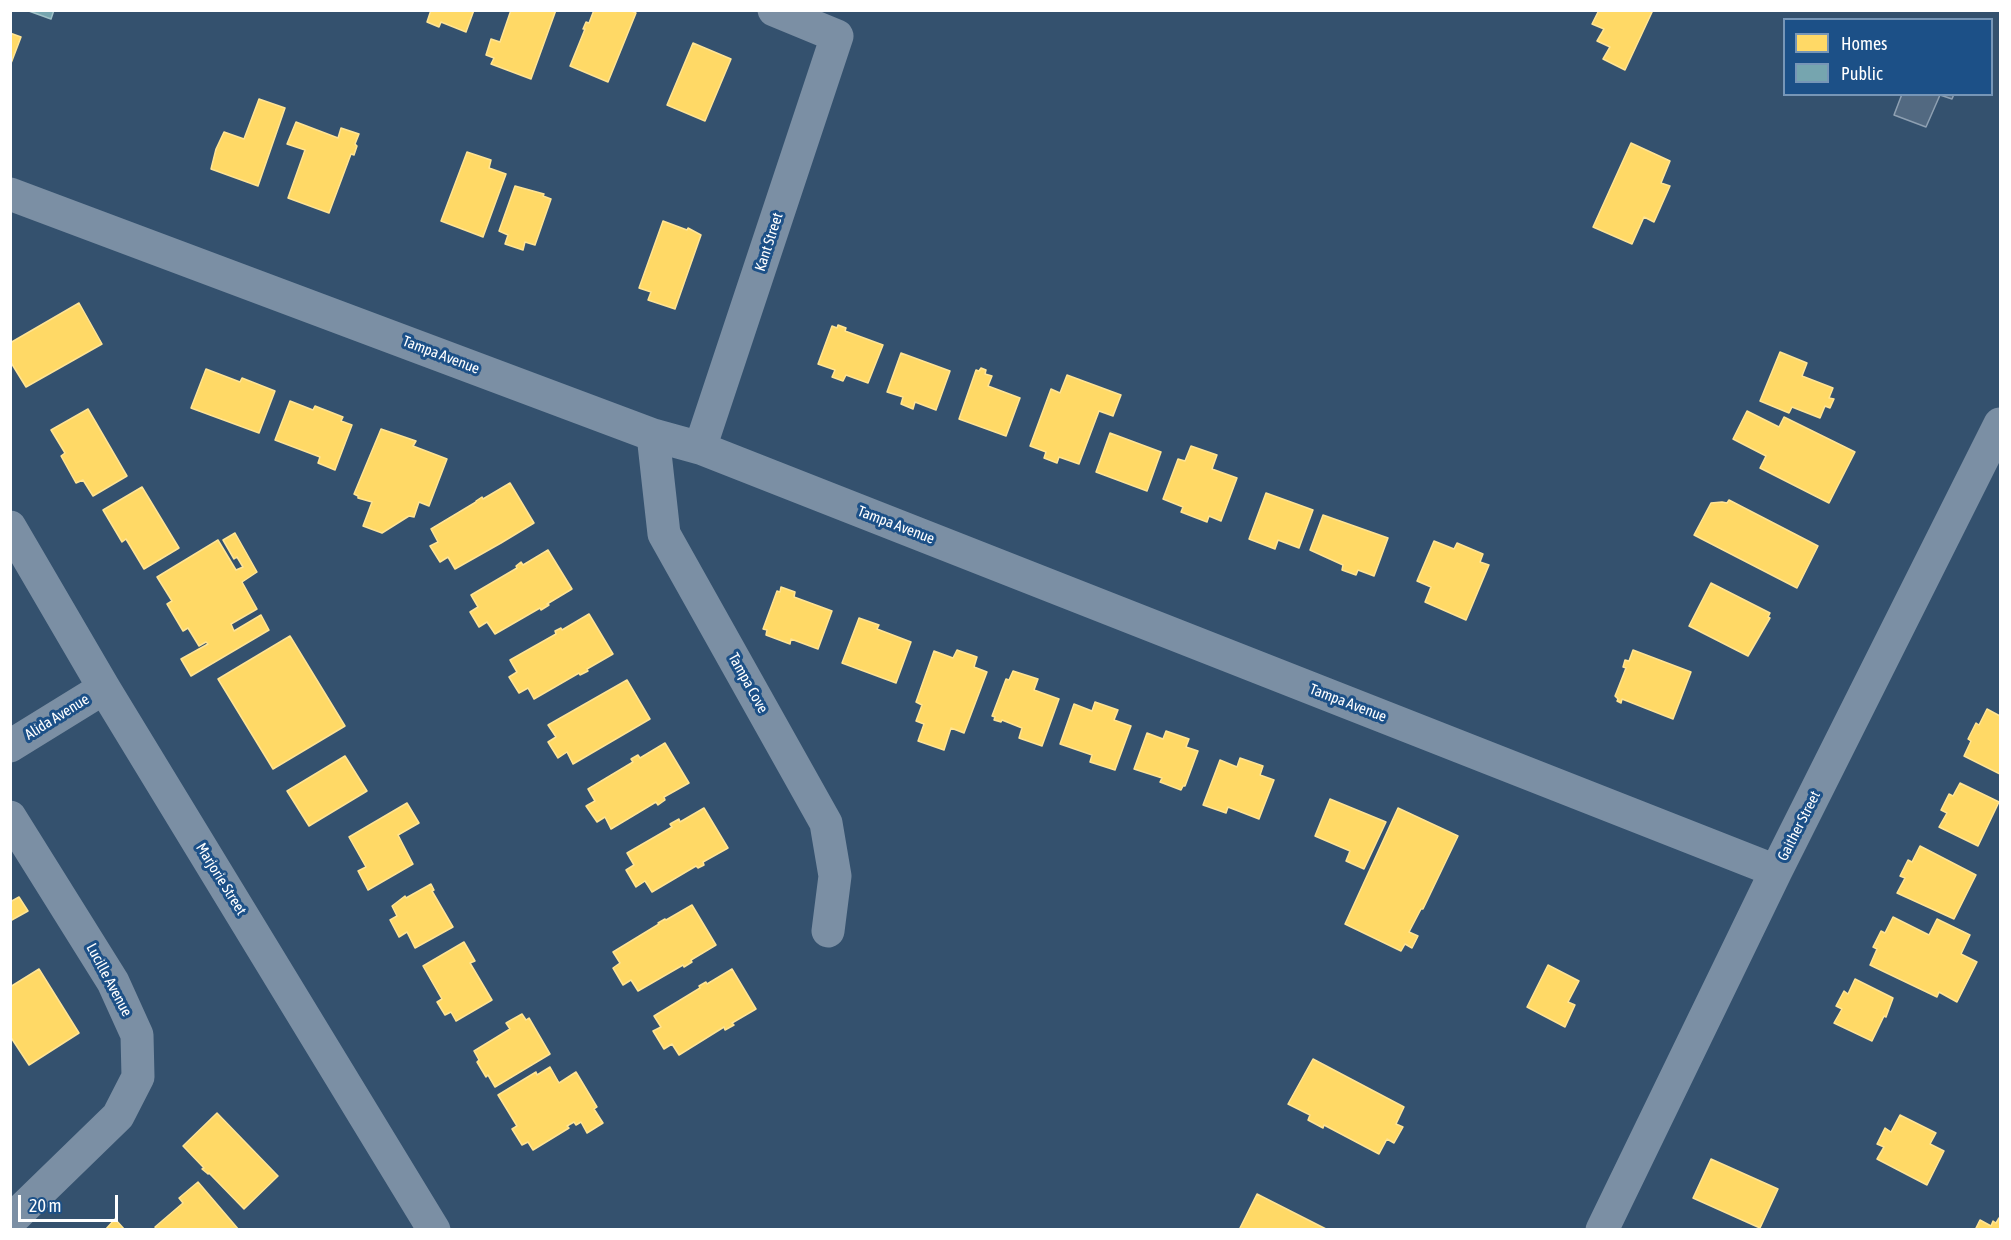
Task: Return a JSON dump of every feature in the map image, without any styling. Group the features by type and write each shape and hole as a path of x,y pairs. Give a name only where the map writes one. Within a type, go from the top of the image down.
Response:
{"street":[{"name":"Kant Street","path":"700,448 837,36 774,10"},
{"name":"Tampa Avenue","path":"10,194 653,435 700,448 1776,871"},
{"name":"Gaither Street","path":"1602,1230 1776,871 2001,424"},
{"name":"Tampa Cove","path":"653,435 664,534 826,823 835,876 828,931"},
{"name":"Marjorie Street","path":"10,527 104,688 434,1230"},
{"name":"Alida Avenue","path":"10,746 104,688"},
{"name":"Lucille Avenue","path":"10,817 113,982 137,1035 138,1077 118,1116 10,1221"}],"building: Homes":[{"path":"431,10 474,10 466,32 441,22 439,27 427,22"},
{"path":"511,10 556,10 531,79 491,64 494,58 486,55 491,39 500,42"},
{"path":"594,10 630,10 636,13 608,82 570,66 586,22 589,23"},
{"path":"1599,10 1653,10 1625,70 1603,59 1610,47 1597,41 1604,29 1592,24"},
{"path":"10,33 21,37 10,66"},
{"path":"693,43 731,59 705,121 667,105"},
{"path":"259,99 285,108 258,186 211,169 216,149 224,132 244,139"},
{"path":"296,122 338,138 341,128 359,134 354,155 351,154 329,213 288,198 305,150 287,144"},
{"path":"1631,143 1670,161 1661,183 1670,186 1654,222 1644,217 1632,244 1593,227"},
{"path":"467,152 491,160 489,168 506,174 483,237 441,221"},
{"path":"515,186 544,194 543,196 551,199 535,245 525,242 523,250 505,244 508,235 499,231"},
{"path":"663,221 687,230 688,228 701,235 675,309 648,300 651,292 639,288"},
{"path":"79,303 102,344 26,387 10,361 10,343"},
{"path":"838,325 846,328 845,331 883,345 868,383 846,375 843,381 832,377 835,370 818,364 832,326 837,328"},
{"path":"1780,352 1807,363 1802,376 1833,388 1829,398 1834,399 1830,408 1825,406 1820,418 1792,407 1789,413 1760,401"},
{"path":"901,353 950,371 936,410 915,402 913,409 901,404 903,397 887,392"},
{"path":"981,368 986,370 985,374 992,376 988,386 1020,398 1006,436 959,419 976,370 979,371"},
{"path":"206,369 240,382 242,378 275,391 259,433 191,408"},
{"path":"1067,375 1121,395 1113,416 1099,411 1079,464 1059,457 1057,463 1044,458 1046,452 1030,446 1051,389 1060,393"},
{"path":"290,401 313,410 315,406 343,417 341,421 352,425 335,470 318,463 320,457 275,440"},
{"path":"88,409 127,476 93,496 83,480 76,483 61,456 65,453 51,430"},
{"path":"1747,411 1779,427 1784,417 1855,452 1829,503 1760,468 1766,456 1733,439"},
{"path":"381,429 416,441 413,446 447,459 429,506 419,502 414,517 409,516 382,533 363,526 372,502 358,498 354,494"},
{"path":"1110,433 1161,452 1147,491 1096,472"},
{"path":"1191,446 1217,455 1212,469 1237,478 1221,521 1209,516 1207,522 1181,512 1183,507 1163,499 1178,459 1185,461"},
{"path":"510,483 534,523 455,569 448,557 440,562 430,546 438,542 431,529 482,497 483,499"},
{"path":"142,487 179,548 144,569 126,539 122,542 103,510"},
{"path":"1266,493 1313,510 1299,548 1278,540 1275,549 1249,539"},
{"path":"1729,500 1818,546 1797,588 1694,535 1711,503 1727,503"},
{"path":"1323,515 1388,538 1374,576 1358,570 1356,575 1342,570 1343,565 1310,550"},
{"path":"235,533 257,572 242,582 257,609 231,624 234,631 261,615 269,630 191,676 181,659 208,644 206,642 199,646 188,628 183,631 167,604 172,601 157,577 218,540 236,570 243,567 237,557 234,559 223,540"},
{"path":"1434,541 1454,549 1457,543 1483,554 1480,562 1489,565 1466,620 1425,602 1431,587 1417,581"},
{"path":"548,550 572,589 541,610 540,608 495,634 487,622 479,627 470,612 478,607 471,595 517,568 516,566 521,562 523,565"},
{"path":"1711,583 1770,613 1768,617 1770,618 1748,656 1689,626"},
{"path":"781,587 795,592 794,597 832,611 818,649 791,639 790,644 766,635 767,630 763,629 777,591 780,592"},
{"path":"589,614 613,654 587,669 588,671 580,675 579,673 534,699 528,688 519,693 509,677 517,672 510,660 556,634 555,631 561,628 562,630"},
{"path":"859,618 879,625 877,629 911,642 896,683 842,663"},
{"path":"290,636 345,726 273,769 218,679"},
{"path":"957,650 977,657 974,667 987,672 964,733 951,728 944,750 918,741 924,724 916,721 922,705 916,702 934,651 953,658"},
{"path":"1633,650 1691,672 1673,719 1622,699 1621,703 1617,701 1615,696 1626,668 1623,667 1625,660 1629,661"},
{"path":"1013,671 1038,679 1034,690 1059,699 1042,746 1019,738 1022,728 1002,720 1001,722 994,720 995,717 992,716 1006,679 1009,680"},
{"path":"627,680 650,719 573,764 567,752 558,758 548,742 556,737 548,725"},
{"path":"1095,702 1118,710 1114,720 1131,726 1115,770 1090,762 1092,755 1060,744 1074,704 1092,711"},
{"path":"1987,709 2000,716 2000,774 1964,756 1971,741 1968,739 1976,723 1979,725"},
{"path":"1166,731 1189,739 1186,747 1198,751 1185,786 1181,790 1160,782 1162,778 1134,769 1147,733 1163,739"},
{"path":"665,743 689,783 664,797 665,800 658,805 656,802 611,829 605,817 597,822 586,806 595,801 588,789 633,762 631,759 638,755 640,758"},
{"path":"345,756 367,791 309,826 287,791"},
{"path":"1240,758 1263,766 1260,775 1274,780 1259,819 1228,807 1226,813 1203,805 1220,760 1237,767"},
{"path":"1960,783 1999,802 1978,846 1939,827 1947,813 1941,810 1949,794 1953,796"},
{"path":"1330,799 1386,822 1364,869 1346,861 1350,851 1315,836"},
{"path":"407,803 419,823 398,835 413,864 368,890 358,871 366,867 349,837"},
{"path":"704,808 728,848 703,862 704,865 698,868 696,866 652,892 645,881 636,887 626,870 634,865 627,853 672,827 670,824 679,819 680,822"},
{"path":"1398,808 1458,836 1423,909 1409,932 1418,936 1412,948 1405,944 1401,951 1345,924"},
{"path":"1920,846 1976,875 1954,919 1897,893 1905,878 1900,876 1908,860 1912,862"},
{"path":"431,884 434,890 432,891 453,927 415,948 407,932 399,937 390,920 397,916 392,906 405,896 406,898"},
{"path":"19,897 28,911 10,921 10,902"},
{"path":"692,905 716,945 691,960 692,962 684,967 683,965 638,991 631,980 623,985 613,968 620,963 613,952 658,923"},
{"path":"1893,917 1929,935 1937,919 1970,935 1961,954 1977,962 1957,1002 1939,992 1937,997 1870,965 1877,949 1873,947 1881,931 1885,933"},
{"path":"464,942 475,961 470,963 492,1000 456,1021 451,1012 445,1015 437,1002 442,999 423,966"},
{"path":"1548,965 1579,981 1568,1002 1575,1005 1565,1027 1527,1007"},
{"path":"39,969 79,1033 29,1065 10,1036 10,987"},
{"path":"732,969 756,1009 732,1023 734,1025 725,1030 724,1027 679,1055 672,1044 664,1049 653,1031 661,1027 654,1016 700,988 699,986 706,982 707,984"},
{"path":"1855,979 1893,998 1886,1017 1884,1016 1872,1041 1834,1023 1842,1009 1836,1006 1844,991 1848,994"},
{"path":"522,1014 526,1020 529,1018 550,1054 495,1087 477,1062 479,1060 474,1051 510,1029 506,1023"},
{"path":"1313,1059 1404,1107 1396,1124 1403,1127 1394,1143 1387,1139 1379,1154 1324,1125 1323,1128 1308,1120 1310,1115 1288,1104"},
{"path":"550,1067 559,1083 576,1072 597,1107 594,1109 603,1123 587,1133 581,1122 576,1125 574,1122 567,1126 569,1128 533,1150 528,1142 522,1145 512,1129 517,1126 498,1095 536,1072 537,1075"},
{"path":"217,1113 278,1176 244,1209 209,1173 202,1169 204,1168 183,1146"},
{"path":"1900,1115 1936,1133 1930,1144 1944,1151 1927,1185 1877,1159 1884,1147 1877,1144 1885,1128 1891,1132"},
{"path":"1711,1159 1778,1189 1760,1228 1693,1198"},
{"path":"198,1182 239,1230 157,1230 155,1227 183,1203 179,1198"},
{"path":"1257,1194 1326,1229 1326,1230 1239,1230"},
{"path":"1999,1218 2000,1230 1975,1230 1980,1220 1991,1226 1993,1221 1996,1223"},
{"path":"115,1219 125,1230 105,1230"}],"building: Public":[{"path":"26,10 54,10 51,19"}],"building: Other":[{"path":"1901,96 1940,96 1926,127 1894,115"}]}
